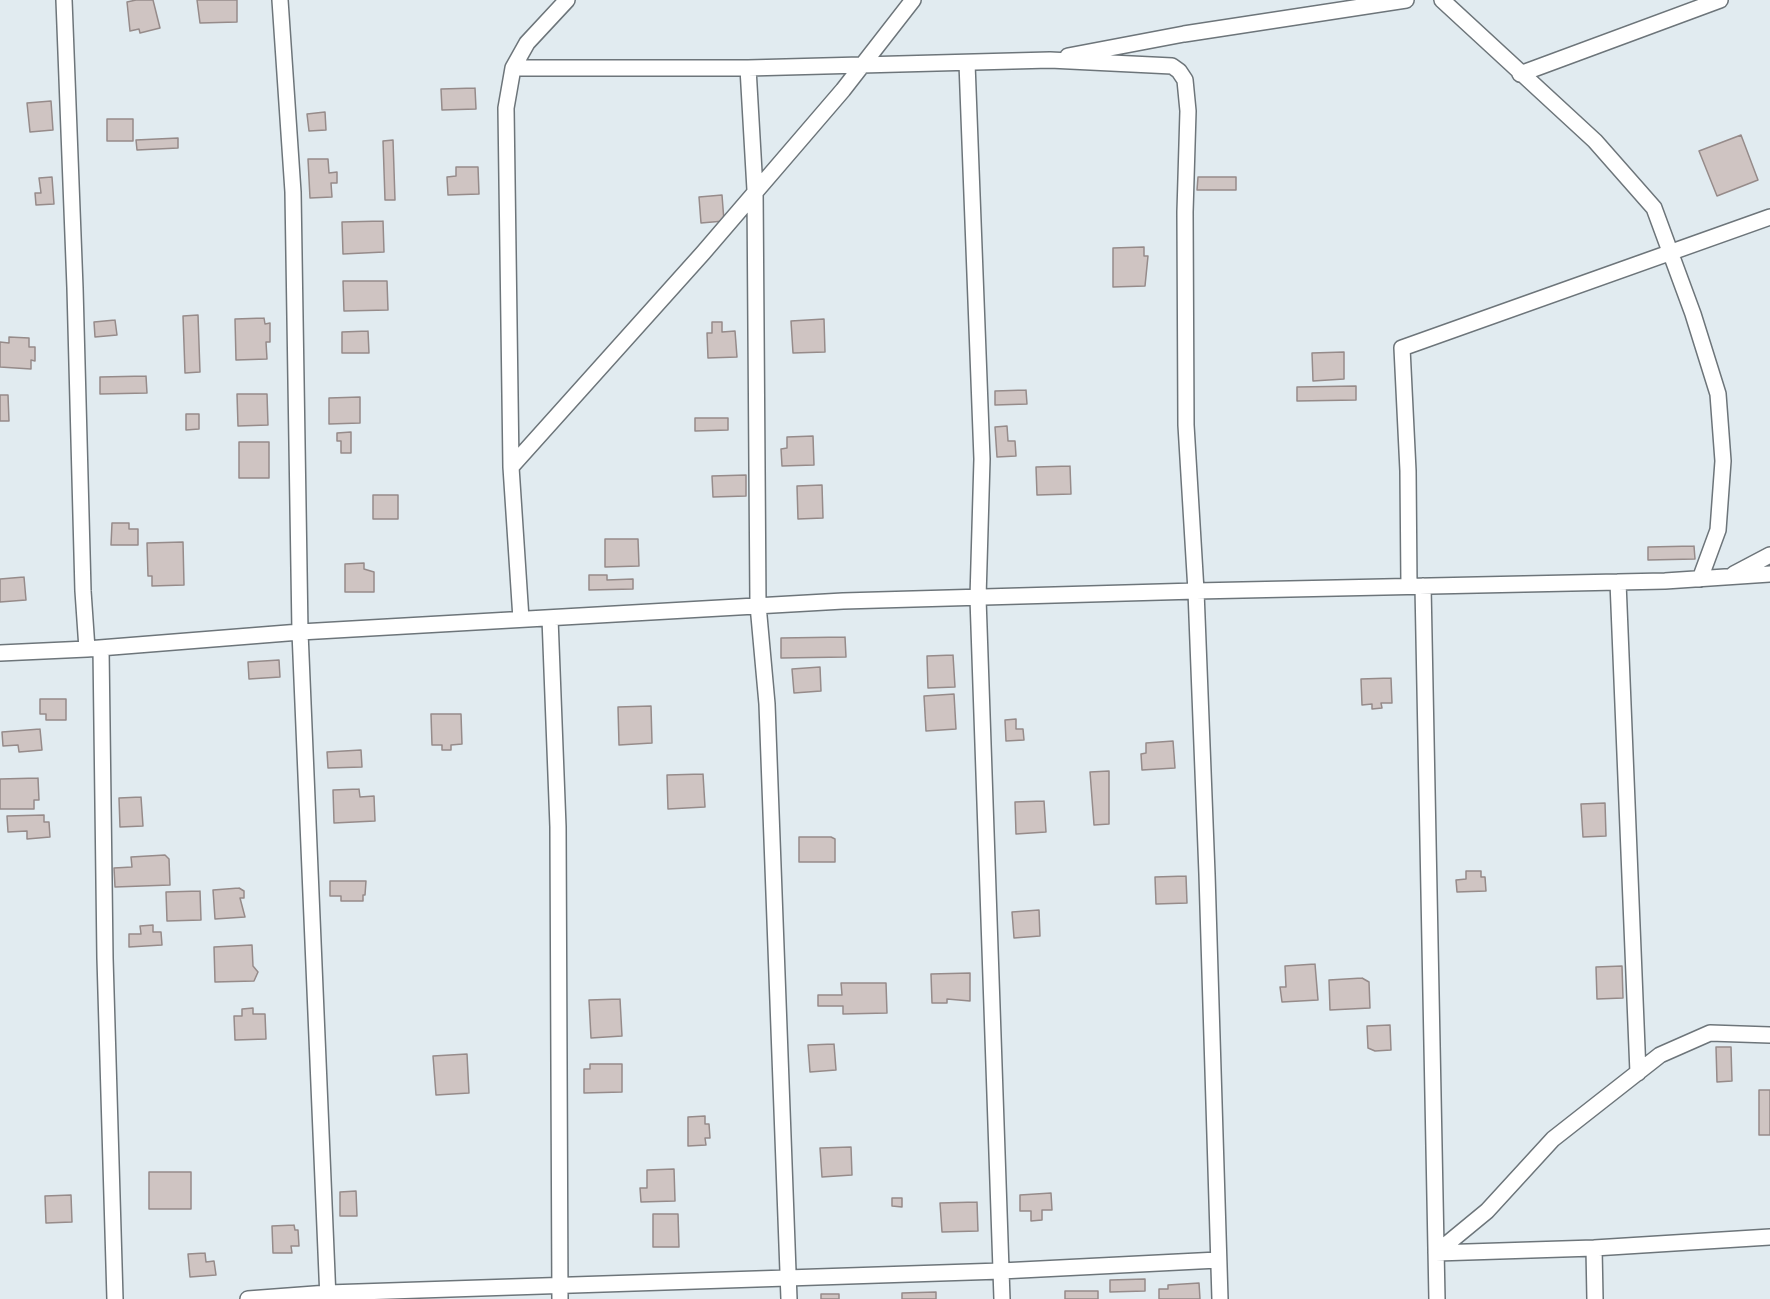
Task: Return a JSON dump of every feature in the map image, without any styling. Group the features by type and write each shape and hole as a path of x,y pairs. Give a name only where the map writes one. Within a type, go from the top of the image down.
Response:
{"street":[{"path":"64,0 75,288 82,591 94,648 116,1299"},
{"path":"280,0 293,192 300,632 328,1296"},
{"path":"521,620 511,467 505,193 506,108 513,68 527,43 567,0"},
{"path":"511,467 703,253 913,0"},
{"path":"1050,60 1163,38 1406,0"},
{"path":"1442,0 1595,141 1654,208 1671,251 1718,394 1723,461 1718,530 1700,579"},
{"path":"1520,74 1720,0"},
{"path":"513,68 748,68 1050,60 1173,66 1185,80 1188,111 1185,212 1186,425 1196,591 1220,1299"},
{"path":"967,63 982,459 978,598 1002,1299"},
{"path":"748,68 755,190 758,605 767,715 789,1299"},
{"path":"1437,1299 1416,586 1402,348 1770,217"},
{"path":"1729,577 1770,555"},
{"path":"0,653 300,632 758,605 1196,591 1617,582 1770,574"},
{"path":"1617,582 1638,1073"},
{"path":"549,618 558,827 560,1292"},
{"path":"1436,1253 1487,1211 1553,1139 1660,1054 1710,1033 1770,1035"},
{"path":"1436,1253 1594,1248 1770,1237"},
{"path":"1594,1248 1594,1299"},
{"path":"248,1299 560,1292 789,1277 1000,1271 1218,1260"}],"building":[{"path":"153,0 160,28 140,33 139,29 130,31 127,2"},
{"path":"197,0 237,0 237,22 200,23"},
{"path":"475,88 476,109 442,110 441,89"},
{"path":"51,101 53,130 30,132 27,103"},
{"path":"325,112 326,130 309,131 307,114"},
{"path":"107,119 133,119 133,141 107,141"},
{"path":"1741,135 1758,180 1717,196 1699,151"},
{"path":"178,138 178,148 137,150 136,140"},
{"path":"393,140 395,200 385,200 383,141"},
{"path":"308,159 328,159 329,173 337,172 337,183 331,183 332,197 310,198"},
{"path":"456,167 478,167 479,194 448,195 447,177 456,176"},
{"path":"52,177 54,204 36,205 35,193 41,193 39,178"},
{"path":"1198,177 1236,177 1236,190 1197,190"},
{"path":"722,195 724,221 701,223 699,197"},
{"path":"383,221 384,252 343,254 342,222"},
{"path":"1144,247 1144,256 1148,256 1145,286 1113,287 1113,248"},
{"path":"343,281 387,281 388,310 344,311"},
{"path":"198,315 200,372 185,373 183,316"},
{"path":"264,318 265,324 270,323 270,342 266,342 267,359 236,360 235,319"},
{"path":"824,319 825,352 793,353 791,321"},
{"path":"115,320 117,335 95,337 94,322"},
{"path":"712,322 722,322 722,332 735,331 737,357 708,358 707,333 712,333"},
{"path":"368,331 369,353 342,353 342,332"},
{"path":"9,337 29,338 29,347 35,347 35,361 31,360 31,369 0,367 0,342 9,343"},
{"path":"1344,352 1344,379 1313,381 1312,353"},
{"path":"146,376 147,393 100,394 100,377"},
{"path":"1356,386 1356,400 1297,401 1297,387"},
{"path":"1026,390 1027,404 995,405 995,391"},
{"path":"237,394 267,394 268,425 238,426"},
{"path":"0,395 8,395 9,421 0,421"},
{"path":"360,397 360,423 329,424 329,398"},
{"path":"186,414 199,414 199,429 186,430"},
{"path":"695,418 728,418 728,430 695,431"},
{"path":"1007,426 1008,441 1015,441 1016,456 997,457 995,427"},
{"path":"351,432 351,453 341,453 341,441 337,441 337,433"},
{"path":"813,436 814,465 782,466 781,449 787,448 787,437"},
{"path":"239,442 269,442 269,478 239,478"},
{"path":"1070,466 1071,494 1037,495 1036,467"},
{"path":"746,475 746,496 713,497 712,476"},
{"path":"822,485 823,518 798,519 797,486"},
{"path":"373,495 398,495 398,519 373,519"},
{"path":"112,523 129,523 129,529 138,529 138,545 111,545"},
{"path":"605,539 638,539 639,566 605,567"},
{"path":"183,542 184,585 152,586 152,576 148,576 147,543"},
{"path":"1694,546 1695,559 1648,560 1648,547"},
{"path":"364,563 364,569 374,572 374,592 345,592 345,564"},
{"path":"589,575 607,575 607,580 633,579 633,589 589,590"},
{"path":"24,577 26,600 0,602 0,579"},
{"path":"845,637 846,657 781,658 781,638"},
{"path":"953,655 955,687 928,688 927,656"},
{"path":"279,660 280,677 249,679 248,662"},
{"path":"820,667 821,691 794,693 792,669"},
{"path":"1391,678 1392,703 1381,703 1382,708 1372,709 1372,704 1362,705 1361,679"},
{"path":"954,694 956,729 926,731 924,696"},
{"path":"40,699 66,699 66,720 46,720 46,714 40,714"},
{"path":"651,706 652,743 619,745 618,707"},
{"path":"431,714 461,714 462,744 451,745 451,750 442,750 442,745 432,745"},
{"path":"1016,719 1016,729 1023,729 1024,740 1006,741 1005,720"},
{"path":"40,729 42,750 19,752 18,745 3,746 2,732"},
{"path":"1173,741 1175,768 1142,770 1141,754 1146,753 1146,743"},
{"path":"361,750 362,767 328,768 327,752"},
{"path":"1109,771 1109,824 1094,825 1090,772"},
{"path":"703,774 705,807 668,809 667,775"},
{"path":"38,778 39,800 34,800 34,809 0,809 0,779"},
{"path":"359,789 360,797 374,796 375,821 334,823 333,790"},
{"path":"141,797 143,826 120,827 119,798"},
{"path":"1044,801 1046,832 1016,834 1015,802"},
{"path":"1605,803 1606,836 1583,837 1581,804"},
{"path":"44,815 44,822 49,822 50,837 27,839 27,831 8,832 7,816"},
{"path":"799,837 835,839 835,862 799,862"},
{"path":"165,855 169,859 170,885 115,887 114,868 132,867 131,857"},
{"path":"1466,871 1481,871 1481,877 1485,877 1486,891 1457,892 1456,880 1466,879"},
{"path":"1186,876 1187,903 1156,904 1155,877"},
{"path":"330,881 366,881 363,901 341,901 341,896 330,896"},
{"path":"239,888 244,891 244,898 240,898 245,917 215,919 213,890"},
{"path":"200,891 201,920 167,921 166,892"},
{"path":"1039,910 1040,936 1014,938 1012,912"},
{"path":"153,925 153,932 161,932 162,945 129,947 129,934 141,934 140,926"},
{"path":"252,945 253,966 258,972 254,981 215,982 214,947"},
{"path":"1315,964 1318,1000 1282,1002 1280,987 1286,987 1285,966"},
{"path":"1622,966 1623,998 1597,999 1596,967"},
{"path":"970,973 970,1001 947,999 947,1003 932,1003 931,974"},
{"path":"1362,978 1369,982 1370,1008 1330,1010 1329,980"},
{"path":"841,983 886,983 887,1013 843,1014 843,1006 818,1006 818,995 842,995"},
{"path":"620,999 622,1036 591,1038 589,1000"},
{"path":"253,1008 253,1014 265,1014 266,1039 235,1040 234,1016 242,1016 242,1009"},
{"path":"1390,1025 1391,1050 1375,1051 1368,1048 1367,1026"},
{"path":"834,1044 836,1070 810,1072 808,1045"},
{"path":"1716,1047 1731,1047 1732,1081 1717,1082"},
{"path":"467,1054 469,1093 436,1095 433,1056"},
{"path":"590,1064 622,1064 622,1092 584,1093 584,1069 590,1069"},
{"path":"1759,1090 1770,1090 1770,1135 1759,1135"},
{"path":"705,1116 705,1124 709,1124 710,1138 705,1138 706,1145 688,1146 688,1117"},
{"path":"851,1147 852,1175 822,1177 820,1148"},
{"path":"674,1169 675,1201 641,1202 640,1188 647,1188 647,1170"},
{"path":"149,1172 191,1172 191,1209 149,1209"},
{"path":"356,1191 357,1216 340,1216 340,1192"},
{"path":"1051,1193 1052,1210 1042,1210 1042,1220 1031,1221 1031,1211 1020,1211 1020,1195"},
{"path":"71,1195 72,1222 46,1223 45,1196"},
{"path":"892,1198 902,1198 902,1207 892,1206"},
{"path":"977,1202 978,1231 942,1232 940,1203"},
{"path":"653,1214 678,1214 679,1247 653,1247"},
{"path":"294,1225 295,1230 298,1230 299,1246 291,1246 292,1253 273,1253 272,1226"},
{"path":"205,1253 206,1262 214,1261 216,1275 190,1277 188,1254"},
{"path":"1145,1279 1145,1291 1110,1292 1110,1280"},
{"path":"1199,1283 1200,1299 1159,1299 1159,1289 1168,1289 1168,1285"},
{"path":"1065,1291 1098,1291 1098,1299 1065,1299"},
{"path":"936,1292 936,1299 902,1299 902,1293"},
{"path":"821,1294 839,1294 839,1299 821,1299"}]}
